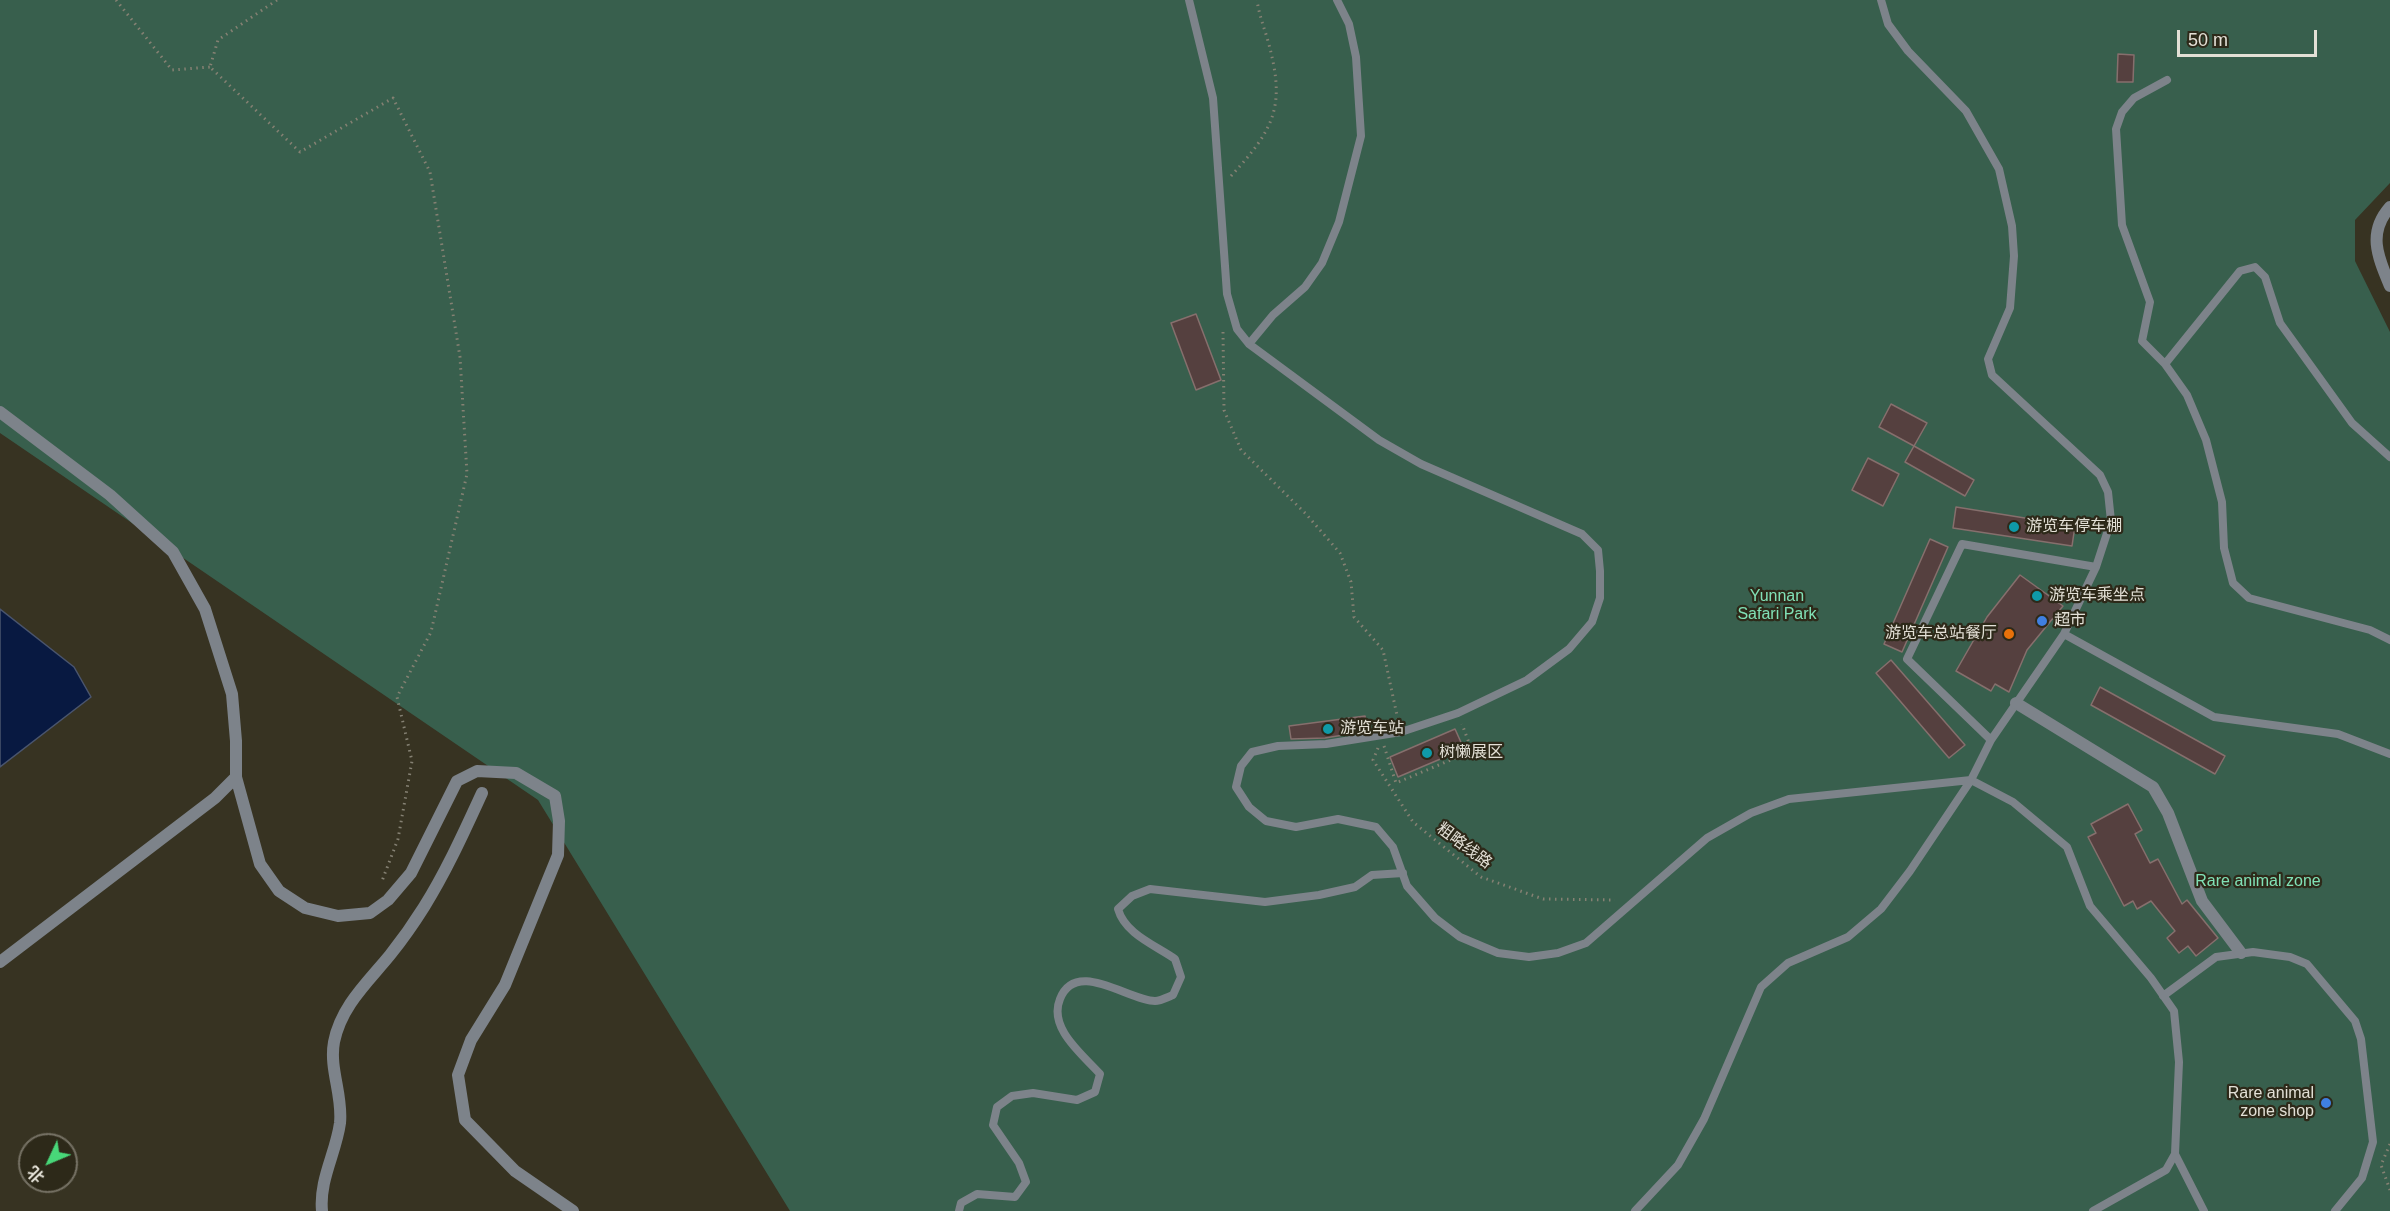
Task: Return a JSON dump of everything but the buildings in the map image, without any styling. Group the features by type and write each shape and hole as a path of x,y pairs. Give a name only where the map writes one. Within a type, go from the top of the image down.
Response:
{"street":[{"path":"2390,207 2382,216 2375,235 2376,251 2390,286"},
{"path":"0,412 110,495 173,552 205,609 232,694 236,777 260,864 279,891 305,908 339,916 370,913 388,900 411,873 457,780 477,771 516,773 555,796 559,821 558,855 505,985 471,1040 458,1075 465,1120 515,1171 573,1211"},
{"path":"2016,704 2153,786 2168,813 2202,901 2241,953"},
{"path":"0,962 215,798 236,777"},
{"path":"322,1211 321,1193 340,1124 340,1106 333,1058 334,1040 347,1006 392,953 424,906 456,850 482,793"}],"lane":[{"path":"1189,0 1213,98 1227,294 1237,329 1249,344 1379,440 1421,464 1582,534 1598,550 1600,598 1592,622 1569,649 1527,680 1458,712 1401,732 1326,744 1278,746 1252,752 1241,766 1236,787 1249,807 1266,821 1296,827 1338,819 1376,827 1393,847 1407,886 1435,918 1460,937 1498,952 1529,957 1558,953 1586,943 1707,838 1751,813 1789,799 1971,780 2013,802 2067,847 2090,906 2174,1011 2179,1062 2175,1155 2166,1170 2093,1211"},
{"path":"1249,344 1273,315 1305,287 1322,263 1339,222 1361,136 1356,57 1348,24 1337,0"},
{"path":"1635,1211 1678,1165 1704,1119 1761,987 1788,963 1848,937 1881,909 1910,871 1971,780 1990,740 2064,634 2096,567 2111,521 2108,492 2100,475 1992,375 1988,359 2010,308 2014,256 2012,226 1999,169 1966,111 1908,51 1888,24 1881,0"},
{"path":"2167,80 2134,98 2122,112 2116,129 2122,225 2150,302 2142,341 2165,364 2187,395 2206,440 2222,501 2224,548 2233,584 2249,598 2370,630 2390,640"},
{"path":"2165,364 2240,271 2255,267 2265,277 2280,323 2352,423 2390,457"},
{"path":"1990,740 1907,659 1962,544 2096,567"},
{"path":"2064,634 2214,717 2338,734 2390,754"},
{"path":"959,1211 961,1203 977,1194 1015,1197 1026,1182 1019,1163 993,1125 997,1107 1012,1096 1033,1093 1077,1100 1095,1092 1100,1074 1060,1028 1055,1010 1062,992 1078,982 1096,982 1156,1001 1173,995 1180,977 1175,959 1131,930 1121,920 1118,909 1132,896 1150,889 1265,902 1319,895 1355,887 1372,875 1403,873"},
{"path":"2163,996 2216,957 2241,953 2290,957 2307,964 2355,1021 2361,1039 2373,1142 2362,1178 2335,1211"},
{"path":"2175,1155 2204,1211"}],"path":[{"path":"116,0 172,70 210,67 300,152 393,98 430,172 460,357 467,474 431,632 397,697 412,761 398,839 382,882"},
{"path":"210,67 218,40 277,0"},
{"path":"1220,189 1260,144 1278,103 1268,40 1257,0"},
{"path":"1223,327 1224,410 1241,450 1306,514 1340,553 1351,582 1354,616 1383,650 1401,732"},
{"path":"1382,735 1385,756 1396,783 1472,751 1458,712"},
{"name":"粗略线路","path":"1382,735 1373,760 1413,822 1481,877 1543,899 1635,900"},
{"path":"2390,1144 2381,1164 2390,1190"}],"green space":[{"name":"Yunnan Safari Park","path":"0,0 2390,0 2390,183 2355,220 2355,261 2390,332 2390,1211 790,1211 538,800 0,433"}],"water":[{"path":"0,609 74,667 91,697 0,767"}],"place":[{"name":"游览车停车棚","path":"2014,527"},
{"name":"游览车乘坐点","path":"2037,596"},
{"name":"超市","path":"2042,621"},
{"name":"游览车总站餐厅","path":"2009,634"},
{"name":"游览车站","path":"1328,729"},
{"name":"树懒展区","path":"1427,753"},
{"name":"Rare animal zone shop","path":"2326,1103"}],"park label":[{"name":"Rare animal zone","path":"2258,882"}]}
